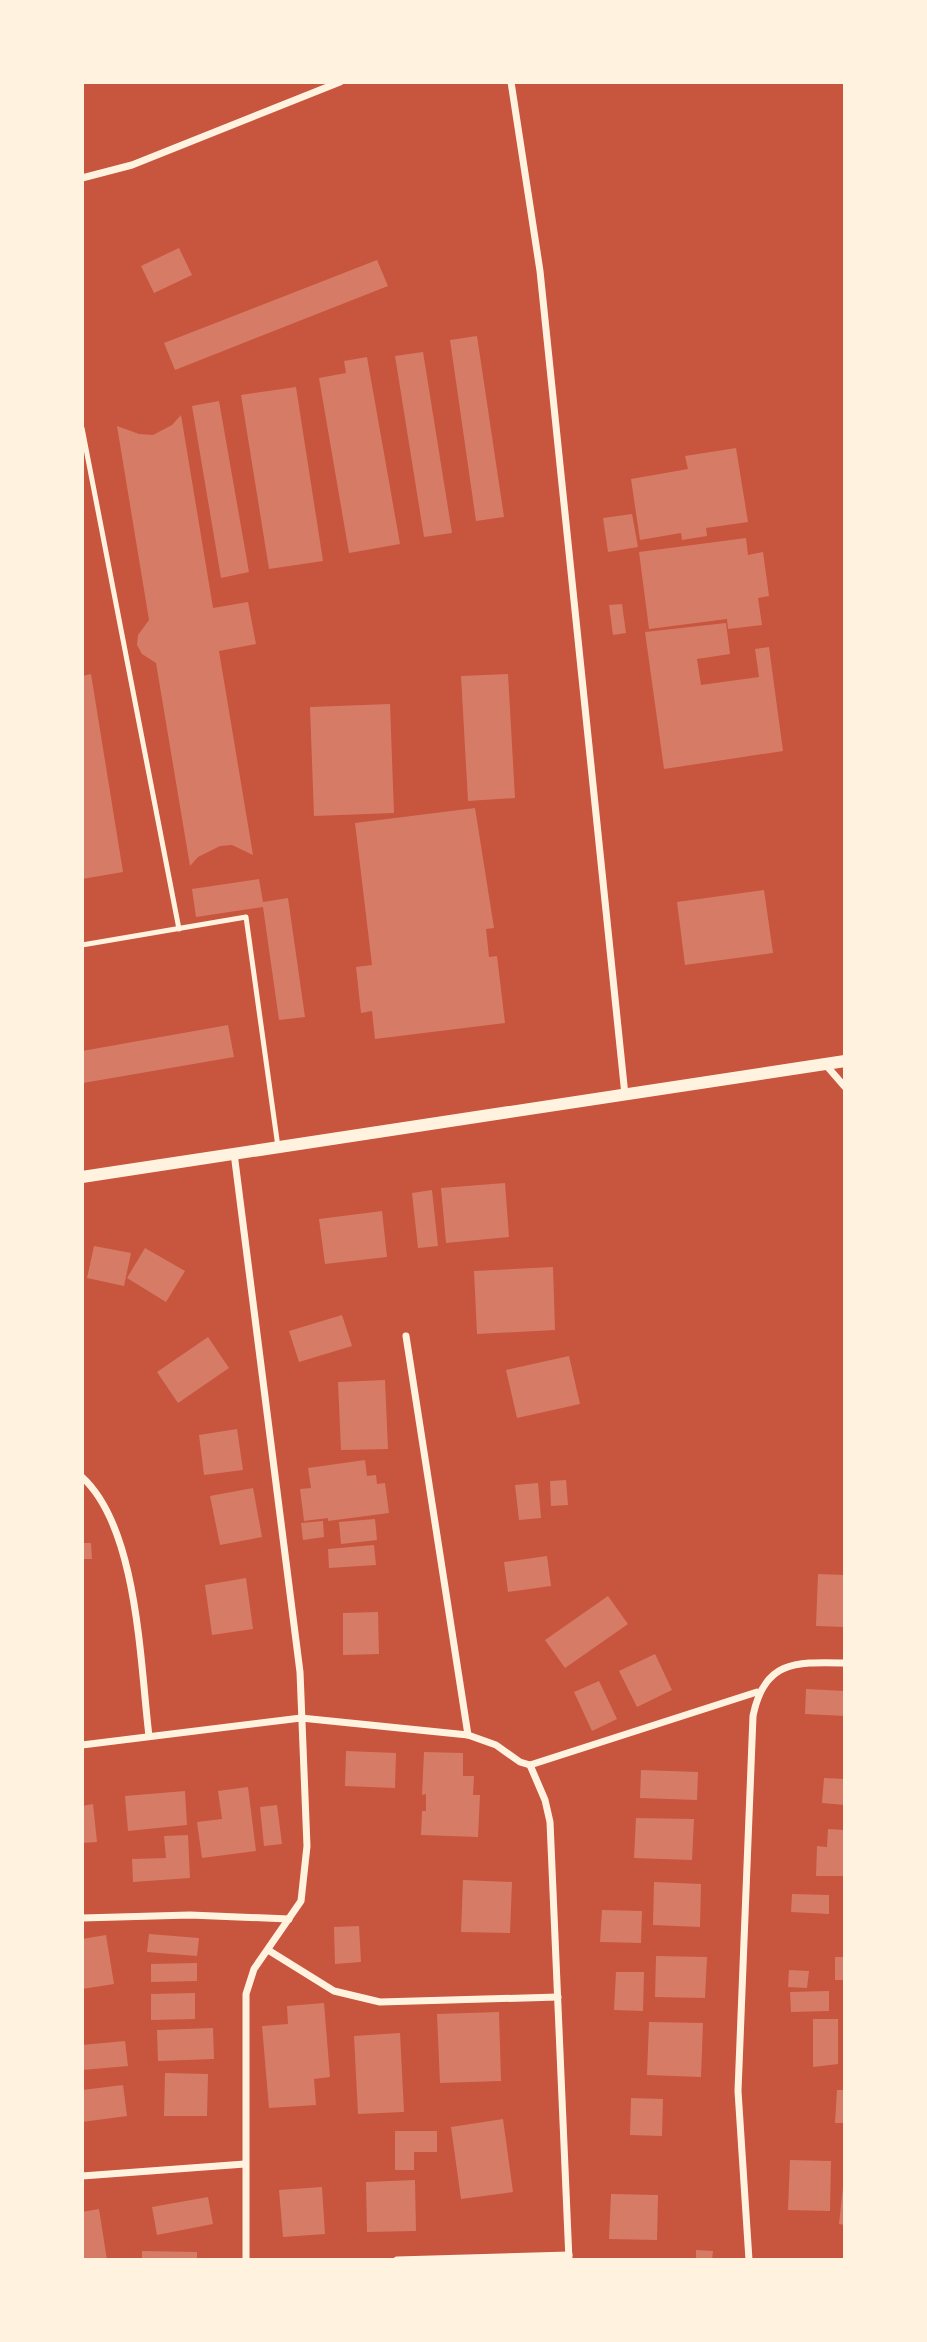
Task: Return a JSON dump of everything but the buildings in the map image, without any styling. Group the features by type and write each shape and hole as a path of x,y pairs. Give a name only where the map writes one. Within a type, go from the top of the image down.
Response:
{"street":[{"path":"82,178 132,165 340,82"},
{"path":"511,82 540,271 625,1095"},
{"path":"82,1177 830,1063 845,1051"},
{"path":"830,1063 845,1087"},
{"path":"234,1153 296,1638 307,1846 301,1900 254,1969 246,1994 246,2260"},
{"path":"406,1336 468,1735"},
{"path":"82,1478 97,1491 116,1530 130,1577 149,1736"},
{"path":"530,1765 757,1692 784,1667 800,1662 845,1662"},
{"path":"749,2260 738,2078 751,1757 757,1692"},
{"path":"82,1745 301,1718 468,1735 496,1745 530,1765 545,1800 550,1822 569,2258 397,2260"},
{"path":"82,1918 190,1915 289,1919"},
{"path":"268,1950 334,1991 380,2002 558,1997"},
{"path":"82,2176 245,2164"}],"lane":[{"path":"82,428 179,929"},
{"path":"82,945 246,917 278,1147"}]}
